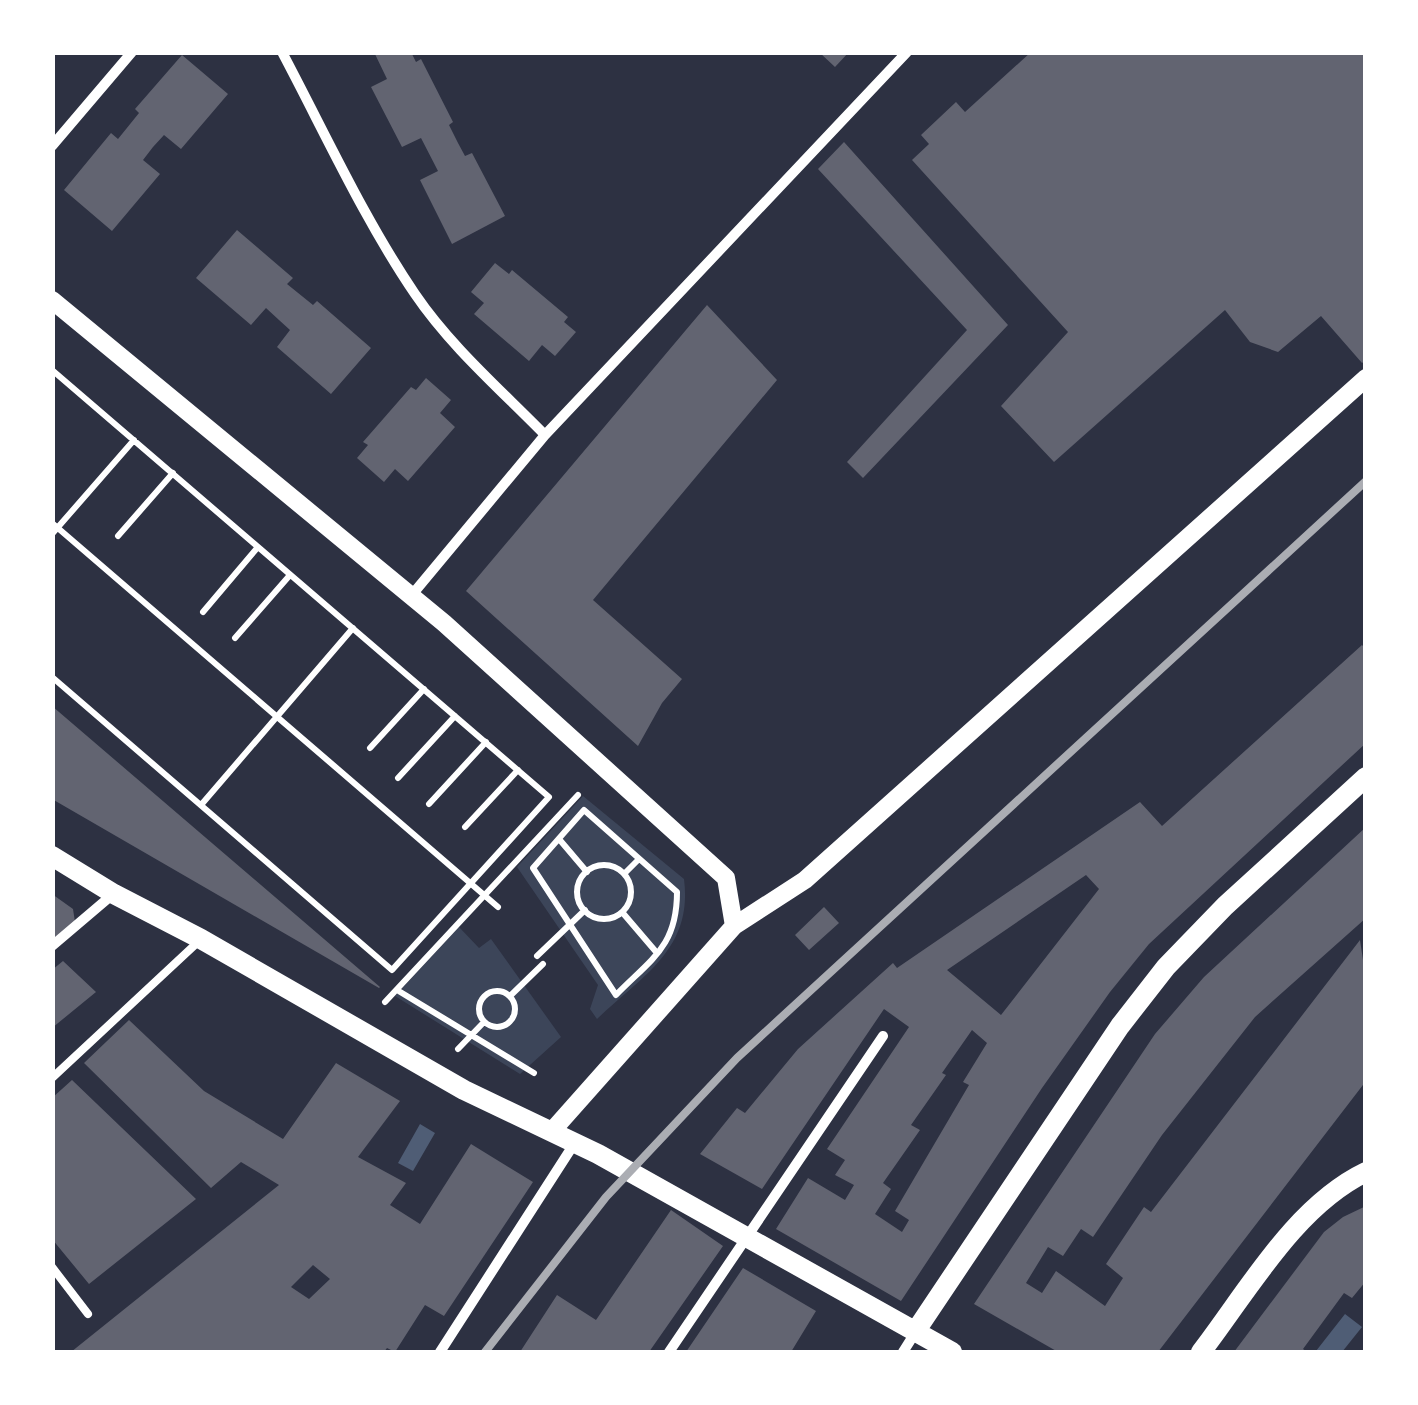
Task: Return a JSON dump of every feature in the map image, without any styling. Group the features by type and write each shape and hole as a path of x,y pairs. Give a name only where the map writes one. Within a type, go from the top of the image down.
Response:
{"main road":[{"path":"915,1332 1120,1026 1166,967 1225,906 1366,777"},
{"path":"52,856 464,1090 598,1154 952,1352"},
{"path":"1201,1352 1300,1222 1322,1200 1366,1172"}],"street":[{"path":"52,146 132,52"},
{"path":"282,52 416,296 447,335 545,435"},
{"path":"411,596 545,435 908,52"},
{"path":"52,300 411,596 726,878 734,926"},
{"path":"552,1131 734,926 805,880 1366,378"},
{"path":"52,946 114,894"},
{"path":"669,1352 883,1036"},
{"path":"440,1352 575,1143"},
{"path":"903,1352 915,1332"}],"lane":[{"path":"52,1078 201,939"},
{"path":"52,1267 88,1314"}],"path":[{"path":"52,370 550,797 392,970 52,677"},
{"path":"134,440 54,528 498,907"},
{"path":"118,536 173,472"},
{"path":"203,612 258,547"},
{"path":"235,638 290,574"},
{"path":"200,805 353,628"},
{"path":"370,748 424,689"},
{"path":"398,778 455,716"},
{"path":"429,804 486,742"},
{"path":"465,827 518,770"},
{"path":"386,1002 578,796"},
{"path":"584,810 677,892 674,928 658,952 616,995 533,868 560,838 584,810"},
{"path":"560,838 587,872"},
{"path":"624,874 639,859"},
{"path":"610,865 624,874 629,880 630,898 622,912 607,918 585,910 578,886 587,872 593,867 610,865"},
{"path":"537,956 585,910"},
{"path":"622,912 658,952"},
{"path":"510,996 543,964"},
{"path":"397,990 534,1072"},
{"path":"498,990 510,996 516,1005 510,1022 494,1027 484,1022 478,1010 482,998 498,990"},
{"path":"458,1049 484,1022"}],"shaded area":[{"path":"583,796 684,879 685,903 673,942 647,974 597,1019 590,1009 598,985 517,867"},
{"path":"459,927 479,948 491,939 561,1037 520,1074 395,996"},
{"path":"420,1124 435,1133 413,1171 398,1163"},
{"path":"1345,1314 1362,1327 1342,1352 1316,1351"}],"building":[{"path":"374,52 411,52 416,62 421,59 453,122 449,125 458,143 465,156 472,153 505,216 452,244 420,180 438,171 421,138 402,147 371,87 387,79"},
{"path":"819,52 849,52 835,67"},
{"path":"1031,52 1366,52 1366,360 1362,363 1321,316 1278,352 1250,342 1225,310 1054,462 1001,406 1068,332 912,160 929,144 921,135 956,102 965,112"},
{"path":"182,55 228,94 181,149 164,135 153,147 143,160 160,174 112,231 64,190 111,133 118,139 139,113 135,109"},
{"path":"844,142 1008,325 863,478 847,462 967,330 818,169"},
{"path":"237,230 293,278 287,284 313,305 317,301 371,348 331,394 277,347 290,330 266,308 251,325 196,278"},
{"path":"495,263 509,274 512,270 568,317 564,322 576,332 555,356 542,345 529,361 474,314 484,303 471,292"},
{"path":"707,305 777,380 593,600 682,679 662,703 638,746 466,591"},
{"path":"426,378 451,400 440,413 455,427 408,481 395,469 384,482 357,458 368,445 363,442 411,387 416,390"},
{"path":"1362,645 1366,649 1366,743 1149,944 1042,1088 901,1301 776,1229 808,1178 845,1200 854,1185 835,1175 845,1160 827,1149 909,1027 884,1009 762,1189 700,1154 737,1108 745,1113 798,1049 893,963 897,968 1140,802 1162,826","holes":["1086,875 1099,889 1001,1015 947,970","972,1030 987,1043 963,1082 969,1085 895,1211 909,1220 902,1232 875,1214 891,1189 883,1183 920,1130 911,1125"]},
{"path":"52,706 380,987 52,799"},
{"path":"1366,827 1366,918 1255,1017 1162,1135 1093,1237 1081,1229 1063,1256 1048,1247 1026,1283 1042,1293 1056,1271 1105,1306 1123,1278 1106,1264 1144,1207 1151,1212 1360,940 1366,980 1366,1081 1158,1352 1058,1352 974,1304 1155,1034 1204,977"},
{"path":"52,894 73,909 75,922 52,940"},
{"path":"824,907 839,923 809,950 795,935"},
{"path":"63,961 96,992 52,1028 52,970"},
{"path":"129,1020 204,1091 283,1139 336,1063 400,1101 358,1157 406,1183 390,1205 420,1224 471,1144 533,1182 444,1316 425,1305 395,1352 387,1348 384,1352 71,1352 279,1185 241,1162 211,1188 84,1063","holes":["313,1265 330,1279 309,1299 291,1287"]},
{"path":"72,1080 196,1199 89,1284 52,1239 52,1098"},
{"path":"1366,1206 1366,1281 1352,1298 1344,1293 1303,1349 1307,1352 1234,1352 1324,1232"},
{"path":"671,1210 723,1246 649,1352 520,1352 557,1295 596,1320"},
{"path":"743,1268 816,1311 791,1352 686,1352"}],"railway":[{"path":"485,1352 606,1197 737,1058 1366,481"}]}
